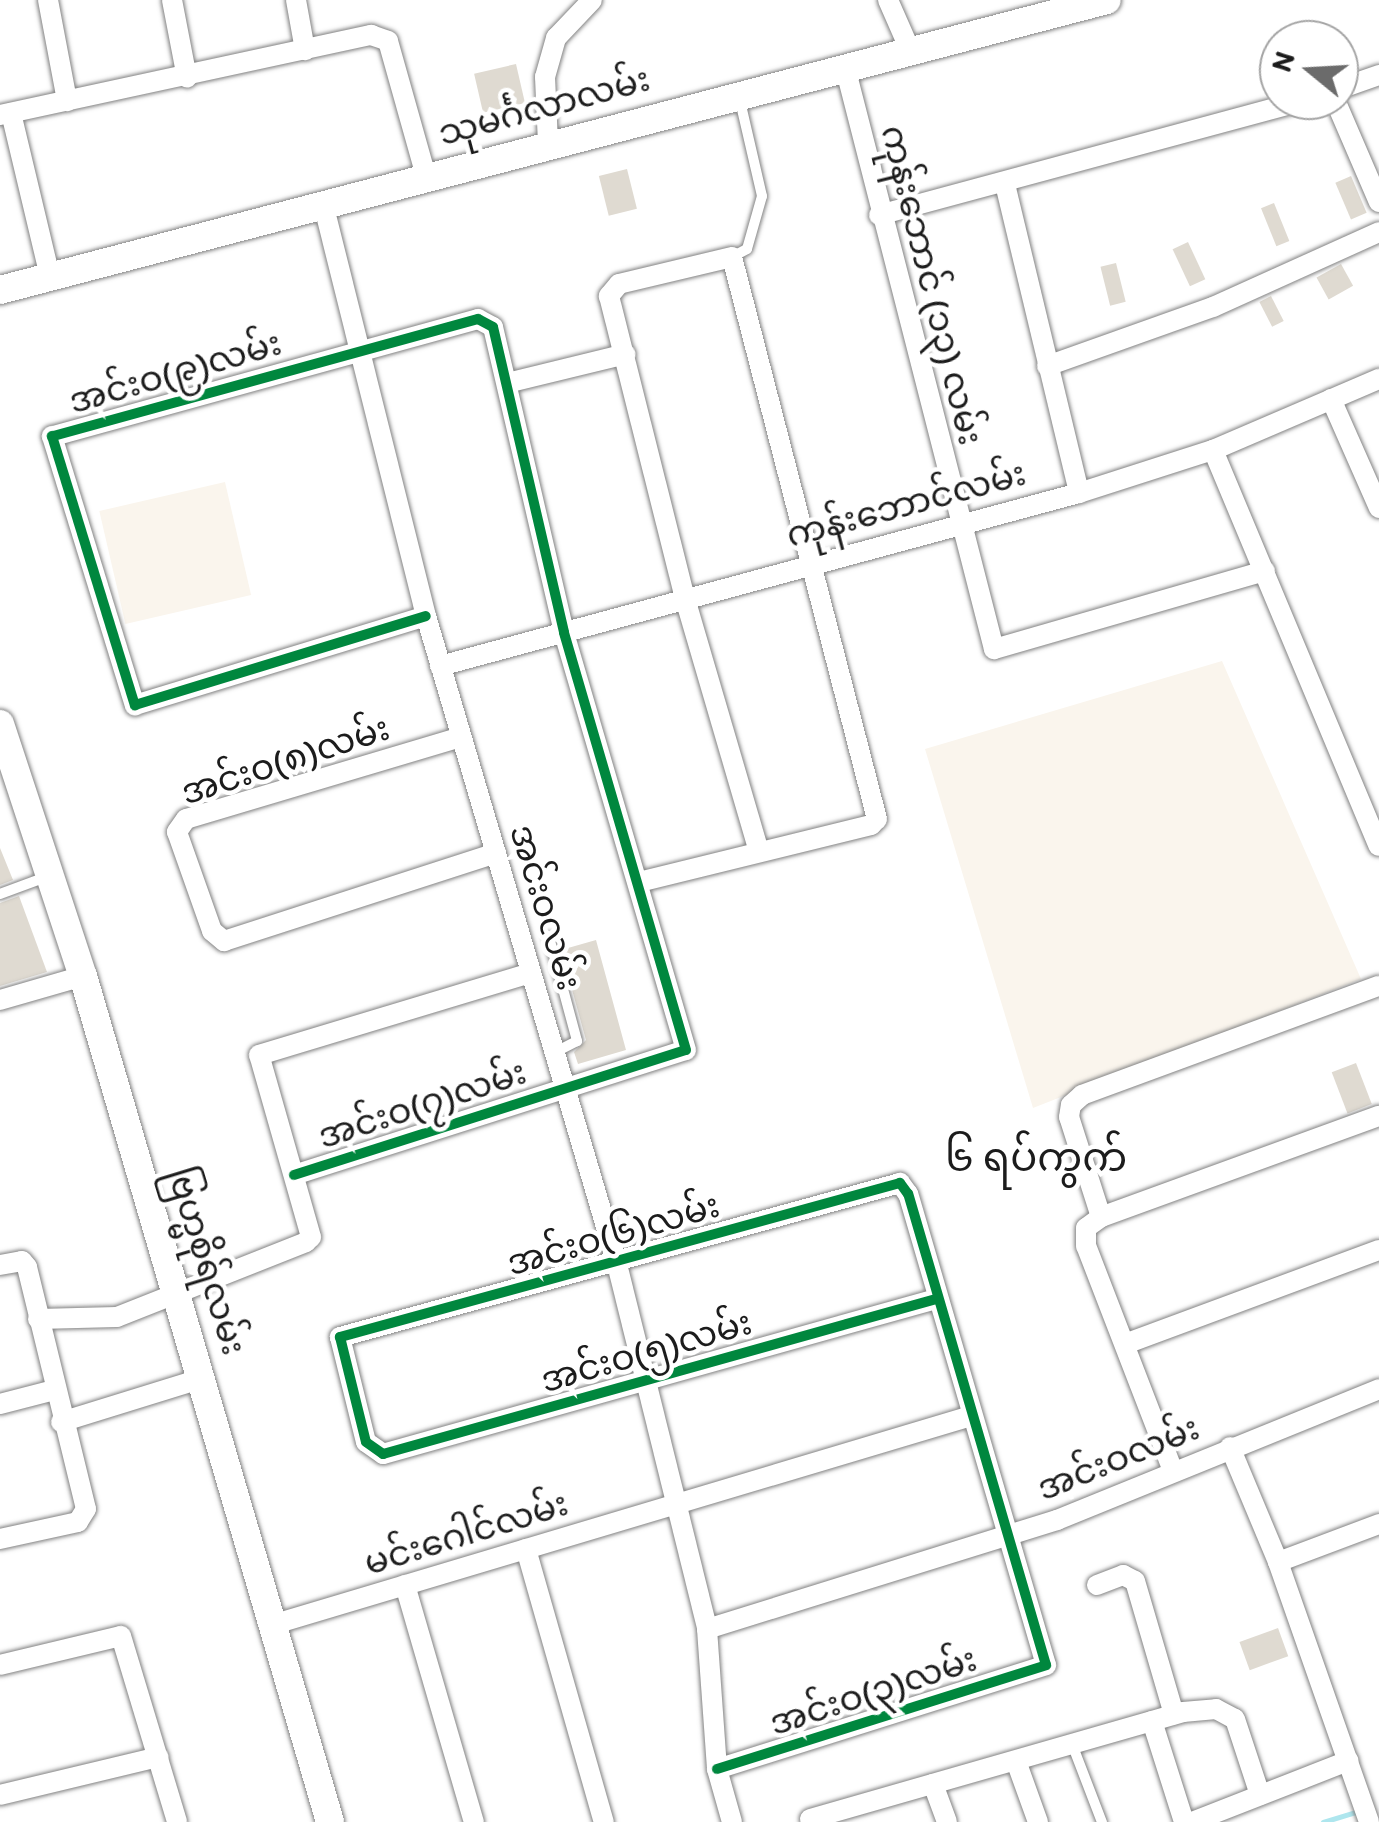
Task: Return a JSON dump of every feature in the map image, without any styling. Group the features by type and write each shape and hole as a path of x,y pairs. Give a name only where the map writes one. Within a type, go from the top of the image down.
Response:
{"main road":[{"name":"သုမင်္ဂလာလမ်း","path":"0,290 548,143 1107,0"},
{"name":"ဗြဟ္မစိုရ်လမ်း","path":"0,724 83,976 330,1822"}],"street":[{"path":"48,0 67,101"},
{"path":"172,0 187,78"},
{"path":"296,0 306,50"},
{"path":"548,143 545,77 556,38 592,0"},
{"path":"888,0 910,50"},
{"path":"50,277 5,114 187,78 371,35 388,41 426,176"},
{"name":"ကုန်းဘောင် (၁၃) လမ်း","path":"846,67 879,215 989,641 1001,650 1265,571"},
{"path":"879,215 1259,113"},
{"path":"1343,120 1379,202"},
{"path":"1004,184 1079,493"},
{"name":"အင်းဝလမ်း","path":"324,204 426,616 531,973 568,1084 646,1379 707,1629 717,1769 732,1822"},
{"path":"1047,366 1214,308 1379,232"},
{"path":"360,348 487,320 507,382 564,632 640,882 759,852 877,820 807,563 732,257 612,289 686,602 759,852"},
{"name":"အင်းဝ(၉)လမ်း","path":"360,348 60,432 50,446 134,706 426,616"},
{"path":"507,382 626,354"},
{"name":"ကုန်းဘောင်လမ်း","path":"440,666 686,602 958,521 1079,493 1213,450 1379,379"},
{"path":"1331,400 1379,508"},
{"path":"1213,450 1379,846"},
{"name":"အင်းဝ(၈)လမ်း","path":"461,737 186,819 177,832 212,931 224,942 496,853"},
{"name":"အင်းဝ(၇)လမ်း","path":"294,1175 568,1084 686,1050 640,882"},
{"name":"အင်းဝ(၇)လမ်း","path":"176,1289 306,1242 310,1237 258,1066 266,1048 531,973"},
{"path":"0,1000 83,976"},
{"path":"1101,1217 1069,1117 1082,1095 1379,986"},
{"path":"1173,1471 1086,1246 1086,1228 1101,1217 1379,1116"},
{"name":"အင်းဝ(၆)လမ်း","path":"372,1450 340,1337 617,1264 900,1183 936,1299"},
{"path":"1125,1344 1379,1250"},
{"path":"0,1264 22,1261 27,1268 86,1518 0,1539"},
{"path":"38,1319 117,1317 176,1289"},
{"path":"936,1299 1006,1536"},
{"name":"အင်းဝ(၅)လမ်း","path":"372,1450 383,1454 936,1299"},
{"path":"61,1422 203,1378"},
{"name":"အင်းဝလမ်း","path":"707,1629 1006,1536 1379,1389"},
{"path":"0,1404 54,1390"},
{"name":"မင်းဂေါင်လမ်း","path":"275,1624 971,1416"},
{"path":"1230,1448 1278,1562 1369,1822"},
{"path":"1278,1562 1379,1524"},
{"name":"အင်းဝ(၃)လမ်း","path":"717,1769 1046,1665 1006,1536"},
{"path":"526,1549 604,1822"},
{"path":"1097,1586 1123,1575 1135,1581 1174,1714"},
{"path":"405,1585 474,1822"},
{"path":"0,1665 122,1636 177,1822"},
{"path":"810,1819 850,1815 933,1784 1174,1714 1216,1709 1235,1719 1260,1795"},
{"path":"1152,1721 1184,1822"},
{"path":"0,1795 158,1757"},
{"path":"1016,1761 1038,1822"},
{"path":"1192,1822 1348,1761"},
{"path":"933,1784 947,1822"}],"lane":[{"path":"732,257 747,249 762,196 738,94"},
{"path":"0,894 50,876"},
{"path":"549,937 577,1041 557,1051"},
{"path":"538,996 563,989"},
{"path":"1072,1744 1102,1822"}],"shaded area":[{"path":"225,482 251,595 125,624 99,511"},
{"path":"1222,661 1361,979 1033,1108 925,749"}],"building":[{"path":"516,64 525,103 483,113 474,74"},
{"path":"627,169 637,209 609,216 599,176"},
{"path":"1351,176 1367,213 1351,219 1335,183"},
{"path":"1274,203 1289,241 1276,246 1261,208"},
{"path":"1188,242 1205,279 1190,286 1173,249"},
{"path":"1116,263 1126,302 1110,306 1100,267"},
{"path":"1341,264 1353,286 1329,299 1317,278"},
{"path":"1271,296 1284,321 1272,327 1259,302"},
{"path":"0,848 13,880 0,885"},
{"path":"19,896 47,972 0,986 0,903"},
{"path":"596,940 626,1050 578,1064 574,1052 586,1040 561,950"},
{"path":"1356,1063 1372,1104 1347,1113 1332,1072"},
{"path":"1278,1628 1288,1656 1250,1670 1239,1642"}],"waterway":[{"path":"1323,1822 1358,1811"}],"cycle path":[{"path":"294,1175 686,1050 564,632 493,327 478,319 52,436 135,705 426,616"},
{"path":"717,1769 1046,1665 908,1194 900,1183 340,1337 366,1442 383,1454 936,1299"}],"district":[{"name":"၆ ရပ်ကွက်","path":"1036,1157"}]}
